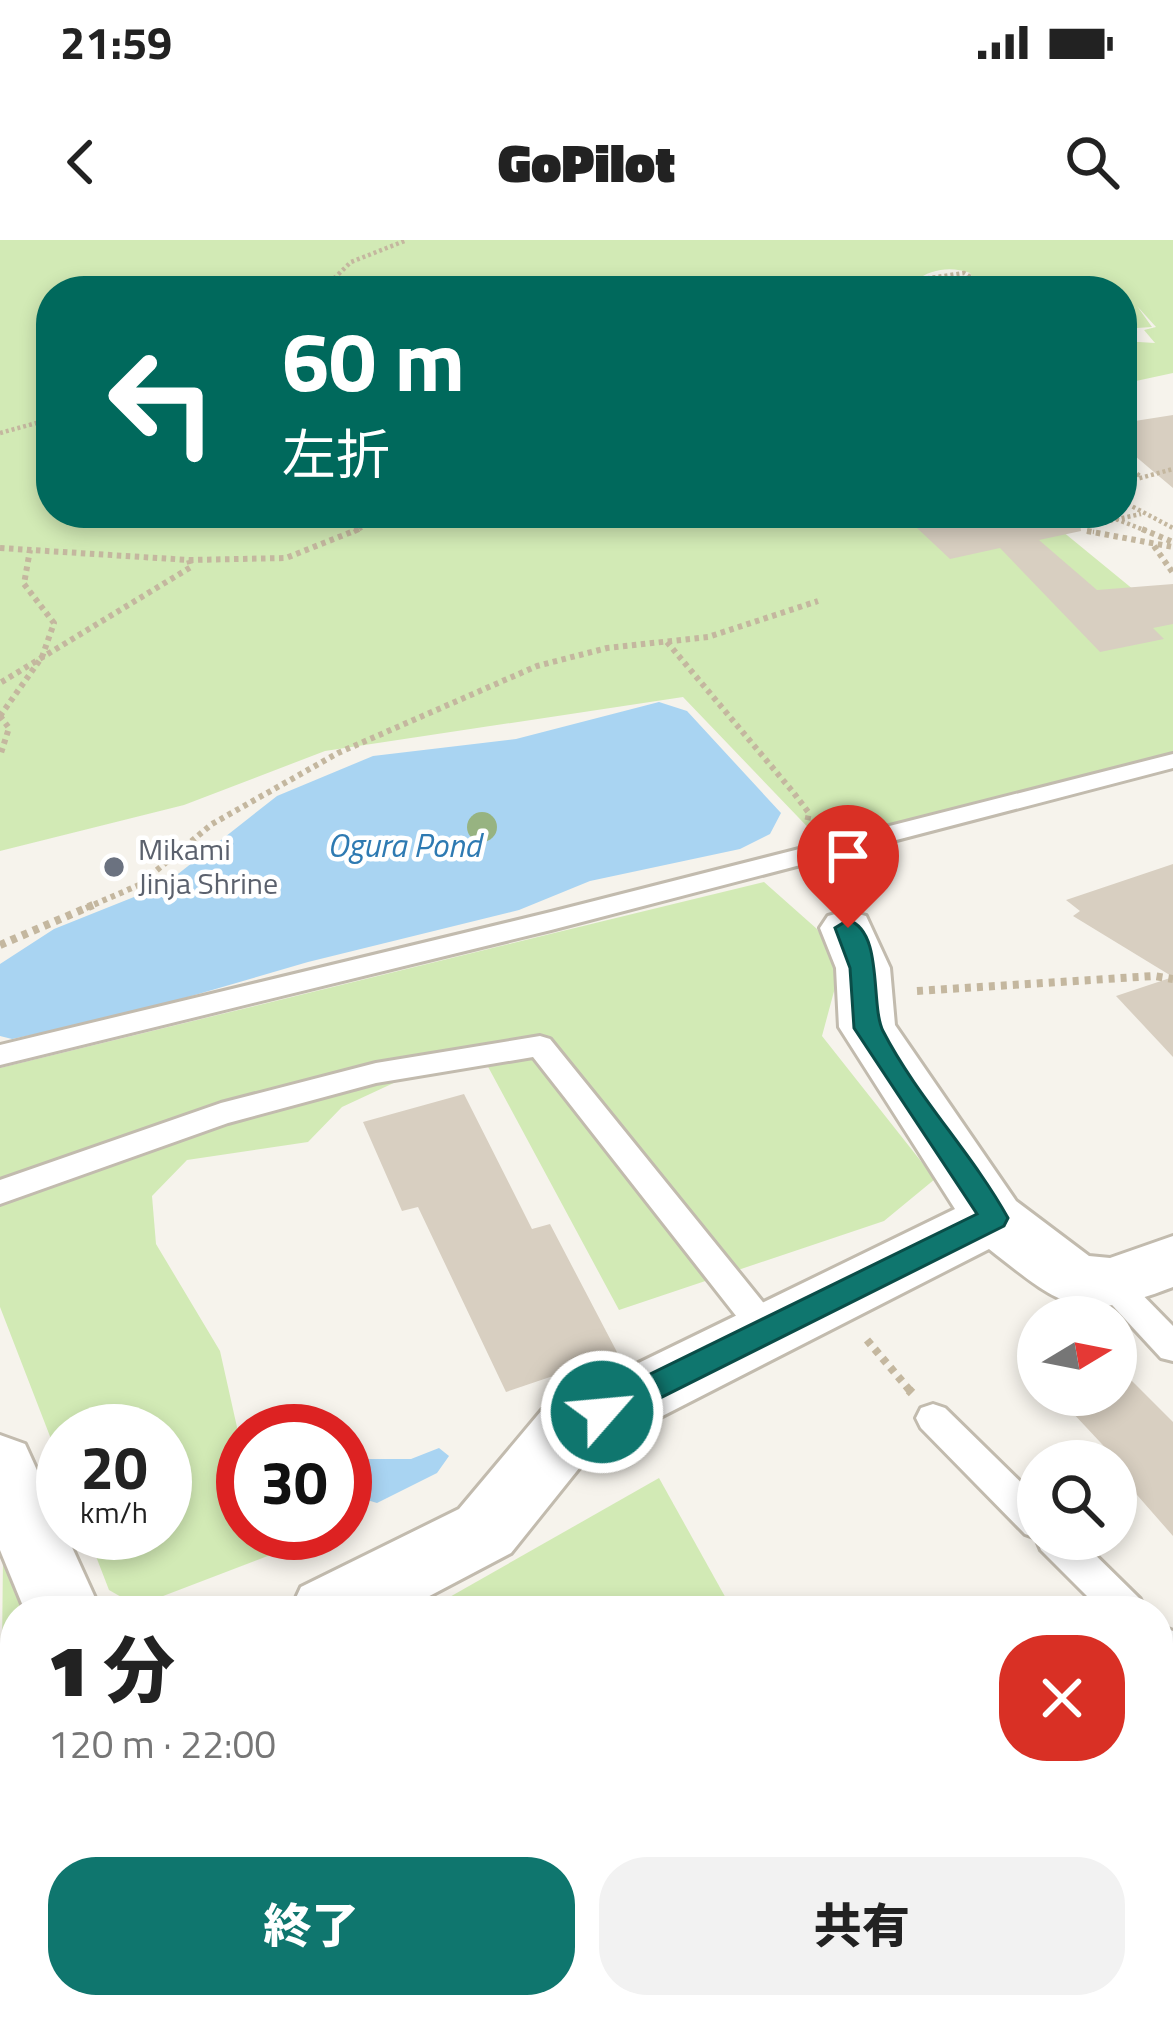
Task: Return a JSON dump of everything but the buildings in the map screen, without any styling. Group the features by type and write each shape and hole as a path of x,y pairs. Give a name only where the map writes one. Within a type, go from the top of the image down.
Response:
{"street":[{"path":"848,928 863,968 867,1028 994,1218 1074,1280 1112,1284 1173,1262"},
{"path":"357,1596 485,1531 567,1431 994,1218"},
{"path":"0,1465 57,1596"}],"lane":[{"path":"0,1055 1173,761"},
{"path":"0,1192 221,1114 376,1073 539,1046 767,1331"},
{"path":"1112,1284 1173,1348"},
{"path":"933,1418 1017,1501"},
{"path":"1075,1560 1111,1596"}],"path":[{"path":"337,276 351,262 383,254 407,240"},
{"path":"937,276 955,272 966,276"},
{"path":"0,434 36,423"},
{"path":"1137,478 1173,470"},
{"path":"1137,474 1142,477"},
{"path":"1137,510 1173,528"},
{"path":"1137,514 1142,513"},
{"path":"0,548 189,560 286,558 361,528"},
{"path":"1137,528 1173,544"},
{"path":"1087,531 1173,544"},
{"path":"1153,544 1173,573"},
{"path":"0,756 10,728 0,716 43,657 54,623 24,584 30,550"},
{"path":"0,682 191,567 189,560"},
{"path":"0,945 139,885 212,824 338,753 537,666 607,648 709,637 818,601"},
{"path":"667,641 808,813 806,831 788,848 790,860"},
{"path":"865,996 962,986 1173,979"},
{"path":"831,1297 933,1418"}],"green space":[{"path":"0,240 1173,240 1173,373 1137,381 1137,342 1155,343 1144,330 1156,327 1137,306 1137,276 972,276 948,269 923,276 36,276 36,528 1058,528 1173,622 1173,752 822,842 683,697 325,751 184,805 0,851"},
{"path":"1137,306 1152,327 1137,328"},
{"path":"764,882 817,929 840,969 822,1036 935,1179 884,1221 619,1310 486,1063 413,1074 342,1107 308,1142 187,1160 152,1196 156,1244 220,1351 232,1404 216,1404 216,1560 257,1560 163,1596 120,1596 109,1590 97,1560 192,1560 192,1404 37,1404 0,1307 0,1068"},
{"path":"659,1478 725,1596 451,1596"},
{"path":"3,1557 19,1596 3,1596"}],"water":[{"name":"Ogura Pond","path":"659,702 687,711 781,813 770,834 740,849 590,881 519,910 308,962 126,1015 12,1039 0,1036 0,964 54,929 164,885 277,796 373,756 516,739"},
{"path":"439,1448 449,1456 437,1473 372,1501 372,1459 411,1459"}],"place":[{"name":"Mikami Jinja Shrine","path":"114,867"}],"route":[{"path":"602,1412 994,1218 867,1028 863,968 848,928"}]}
